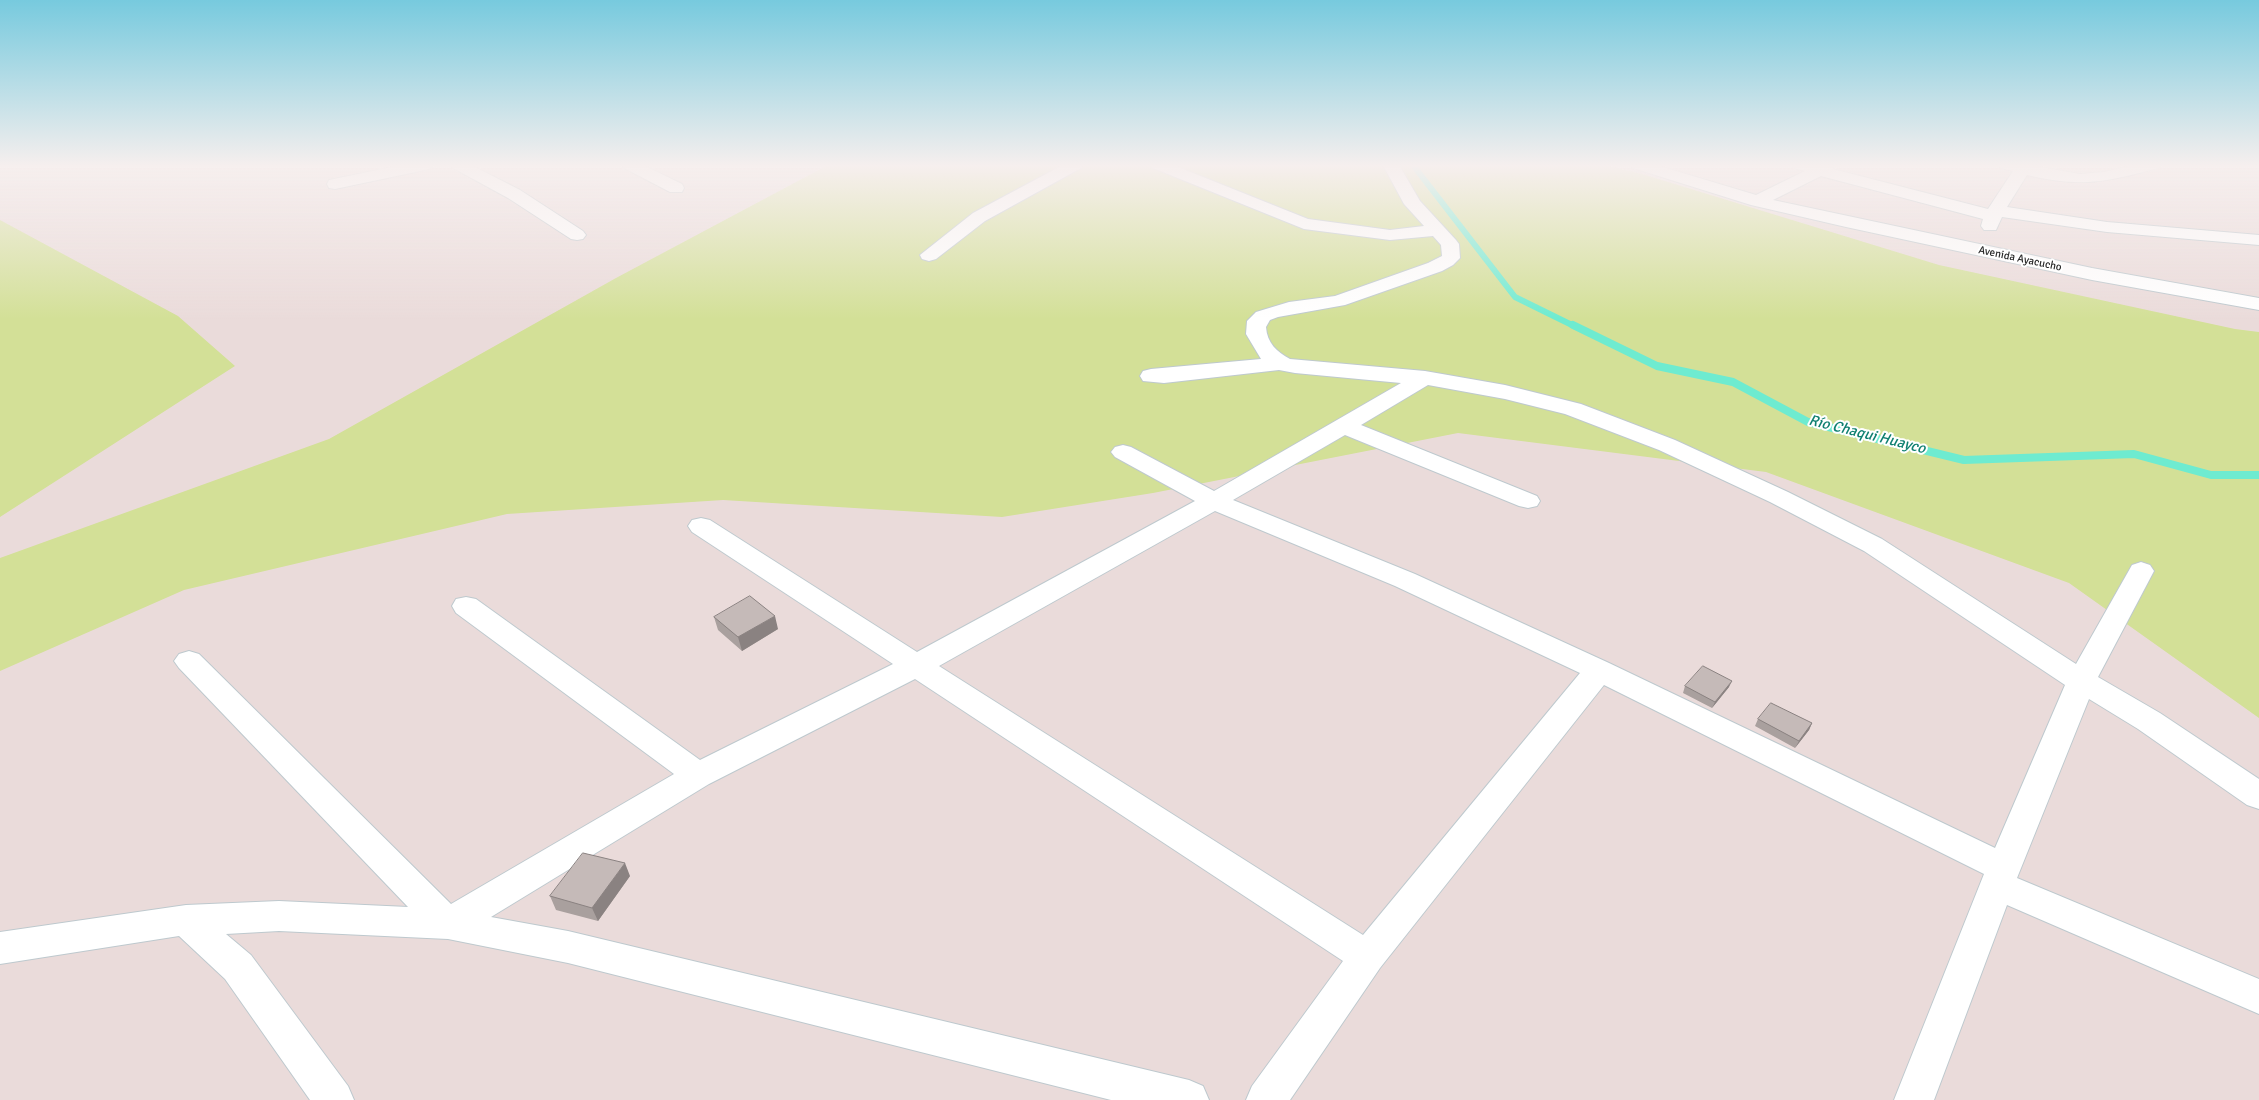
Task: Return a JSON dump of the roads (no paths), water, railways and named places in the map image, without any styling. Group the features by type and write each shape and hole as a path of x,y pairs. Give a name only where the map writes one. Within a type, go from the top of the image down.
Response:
{"street":[{"path":"548,216 576,235"},
{"path":"929,256 979,216"},
{"path":"1285,216 1304,224 1390,235 1438,230"},
{"path":"1280,363 1272,357 1256,337 1254,330 1256,322 1262,316 1276,311 1345,299 1444,264 1451,258 1450,244 1425,216"},
{"name":"Avenida Ayacucho","path":"1826,216 1982,251 2259,304"},
{"path":"1982,251 1994,216"},
{"path":"2015,216 2107,227 2259,240"},
{"path":"1151,376 1280,363 1320,370 1425,378 1505,392 1573,409 1667,445 1779,496 1873,544 2081,681 2149,721 2259,796"},
{"path":"448,924 698,775 915,666 1214,501 1425,378"},
{"path":"1344,426 1528,501"},
{"path":"1123,452 1214,501 1405,580 1598,670 2001,877 2259,997"},
{"path":"701,526 1367,957"},
{"path":"1914,1100 2001,877 2081,681 2141,571"},
{"path":"466,606 698,775"},
{"path":"189,661 448,924"},
{"path":"1266,1100 1367,957 1598,670"},
{"path":"0,948 186,920 279,916 448,924 568,947 1189,1100"},
{"path":"186,920 238,967 334,1100"}],"waterway":[{"name":"Río Chaqui Huayco","path":"1453,216 1515,297 1576,327"},
{"name":"Río Chaqui Huayco","path":"1573,325 1657,366 1733,382 1808,422 1964,460 2134,454 2211,475 2259,475"}]}
